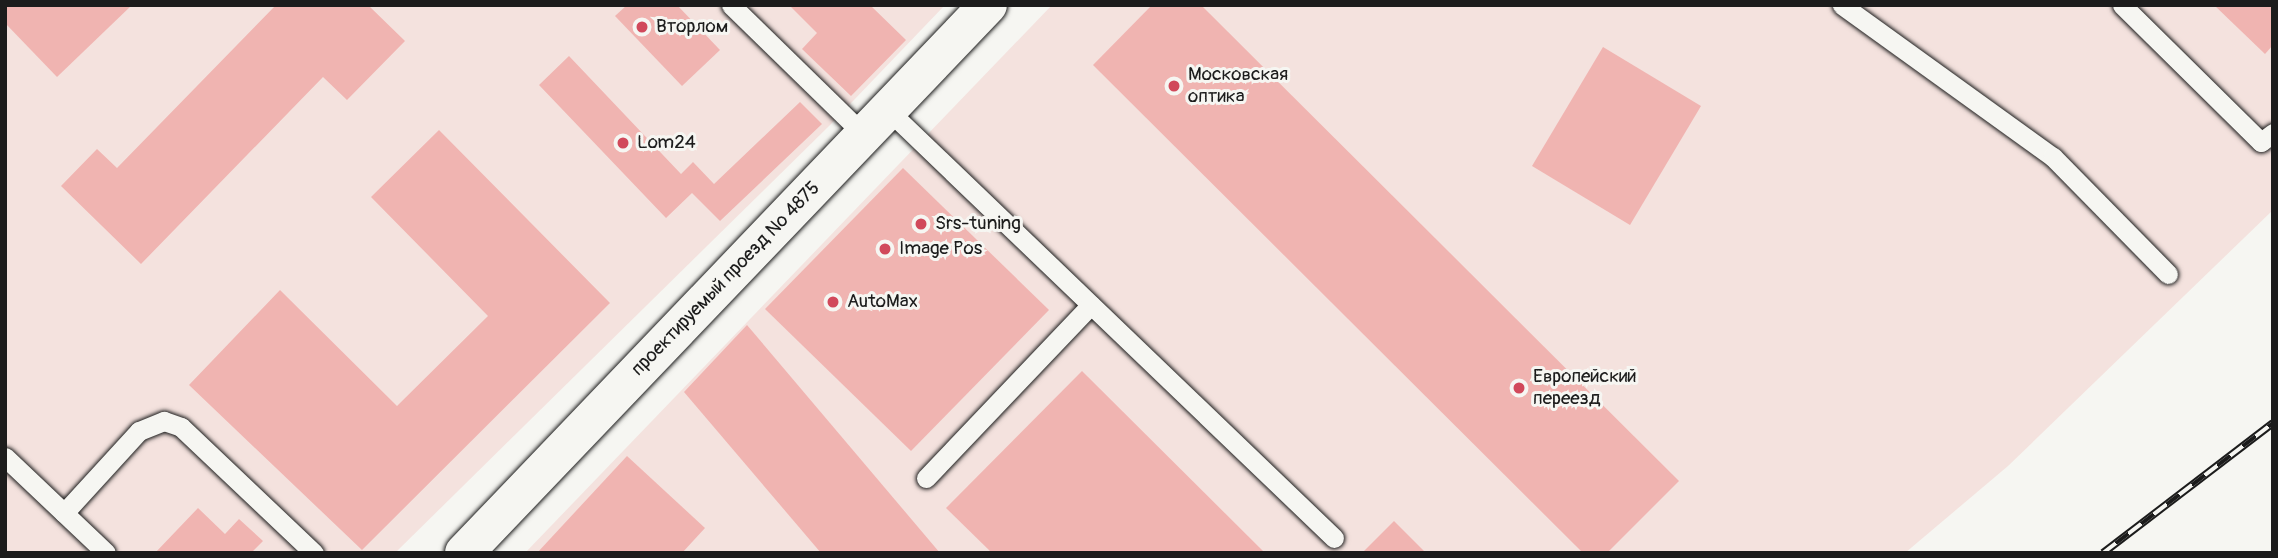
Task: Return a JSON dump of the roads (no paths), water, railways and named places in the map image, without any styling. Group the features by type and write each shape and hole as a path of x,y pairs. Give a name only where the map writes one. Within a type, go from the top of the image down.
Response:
{"street":[{"name":"проектируемый проезд № 4875","path":"464,553 988,5"}],"lane":[{"path":"731,5 876,123 1091,305 1334,538"},
{"path":"1842,5 2053,158 2168,274"},
{"path":"2122,5 2261,142 2273,133"},
{"path":"926,478 1091,305"},
{"path":"64,513 139,431 164,421 181,427 314,553"},
{"path":"5,457 106,553"}],"railway":[{"path":"2103,553 2273,423"}],"place":[{"name":"Вторлом","path":"642,27"},
{"name":"Московская оптика","path":"1174,86"},
{"name":"Lom24","path":"623,143"},
{"name":"Srs-tuning","path":"921,224"},
{"name":"Image Pos","path":"885,249"},
{"name":"AutoMax","path":"833,302"},
{"name":"Европейский переезд","path":"1519,388"}]}
